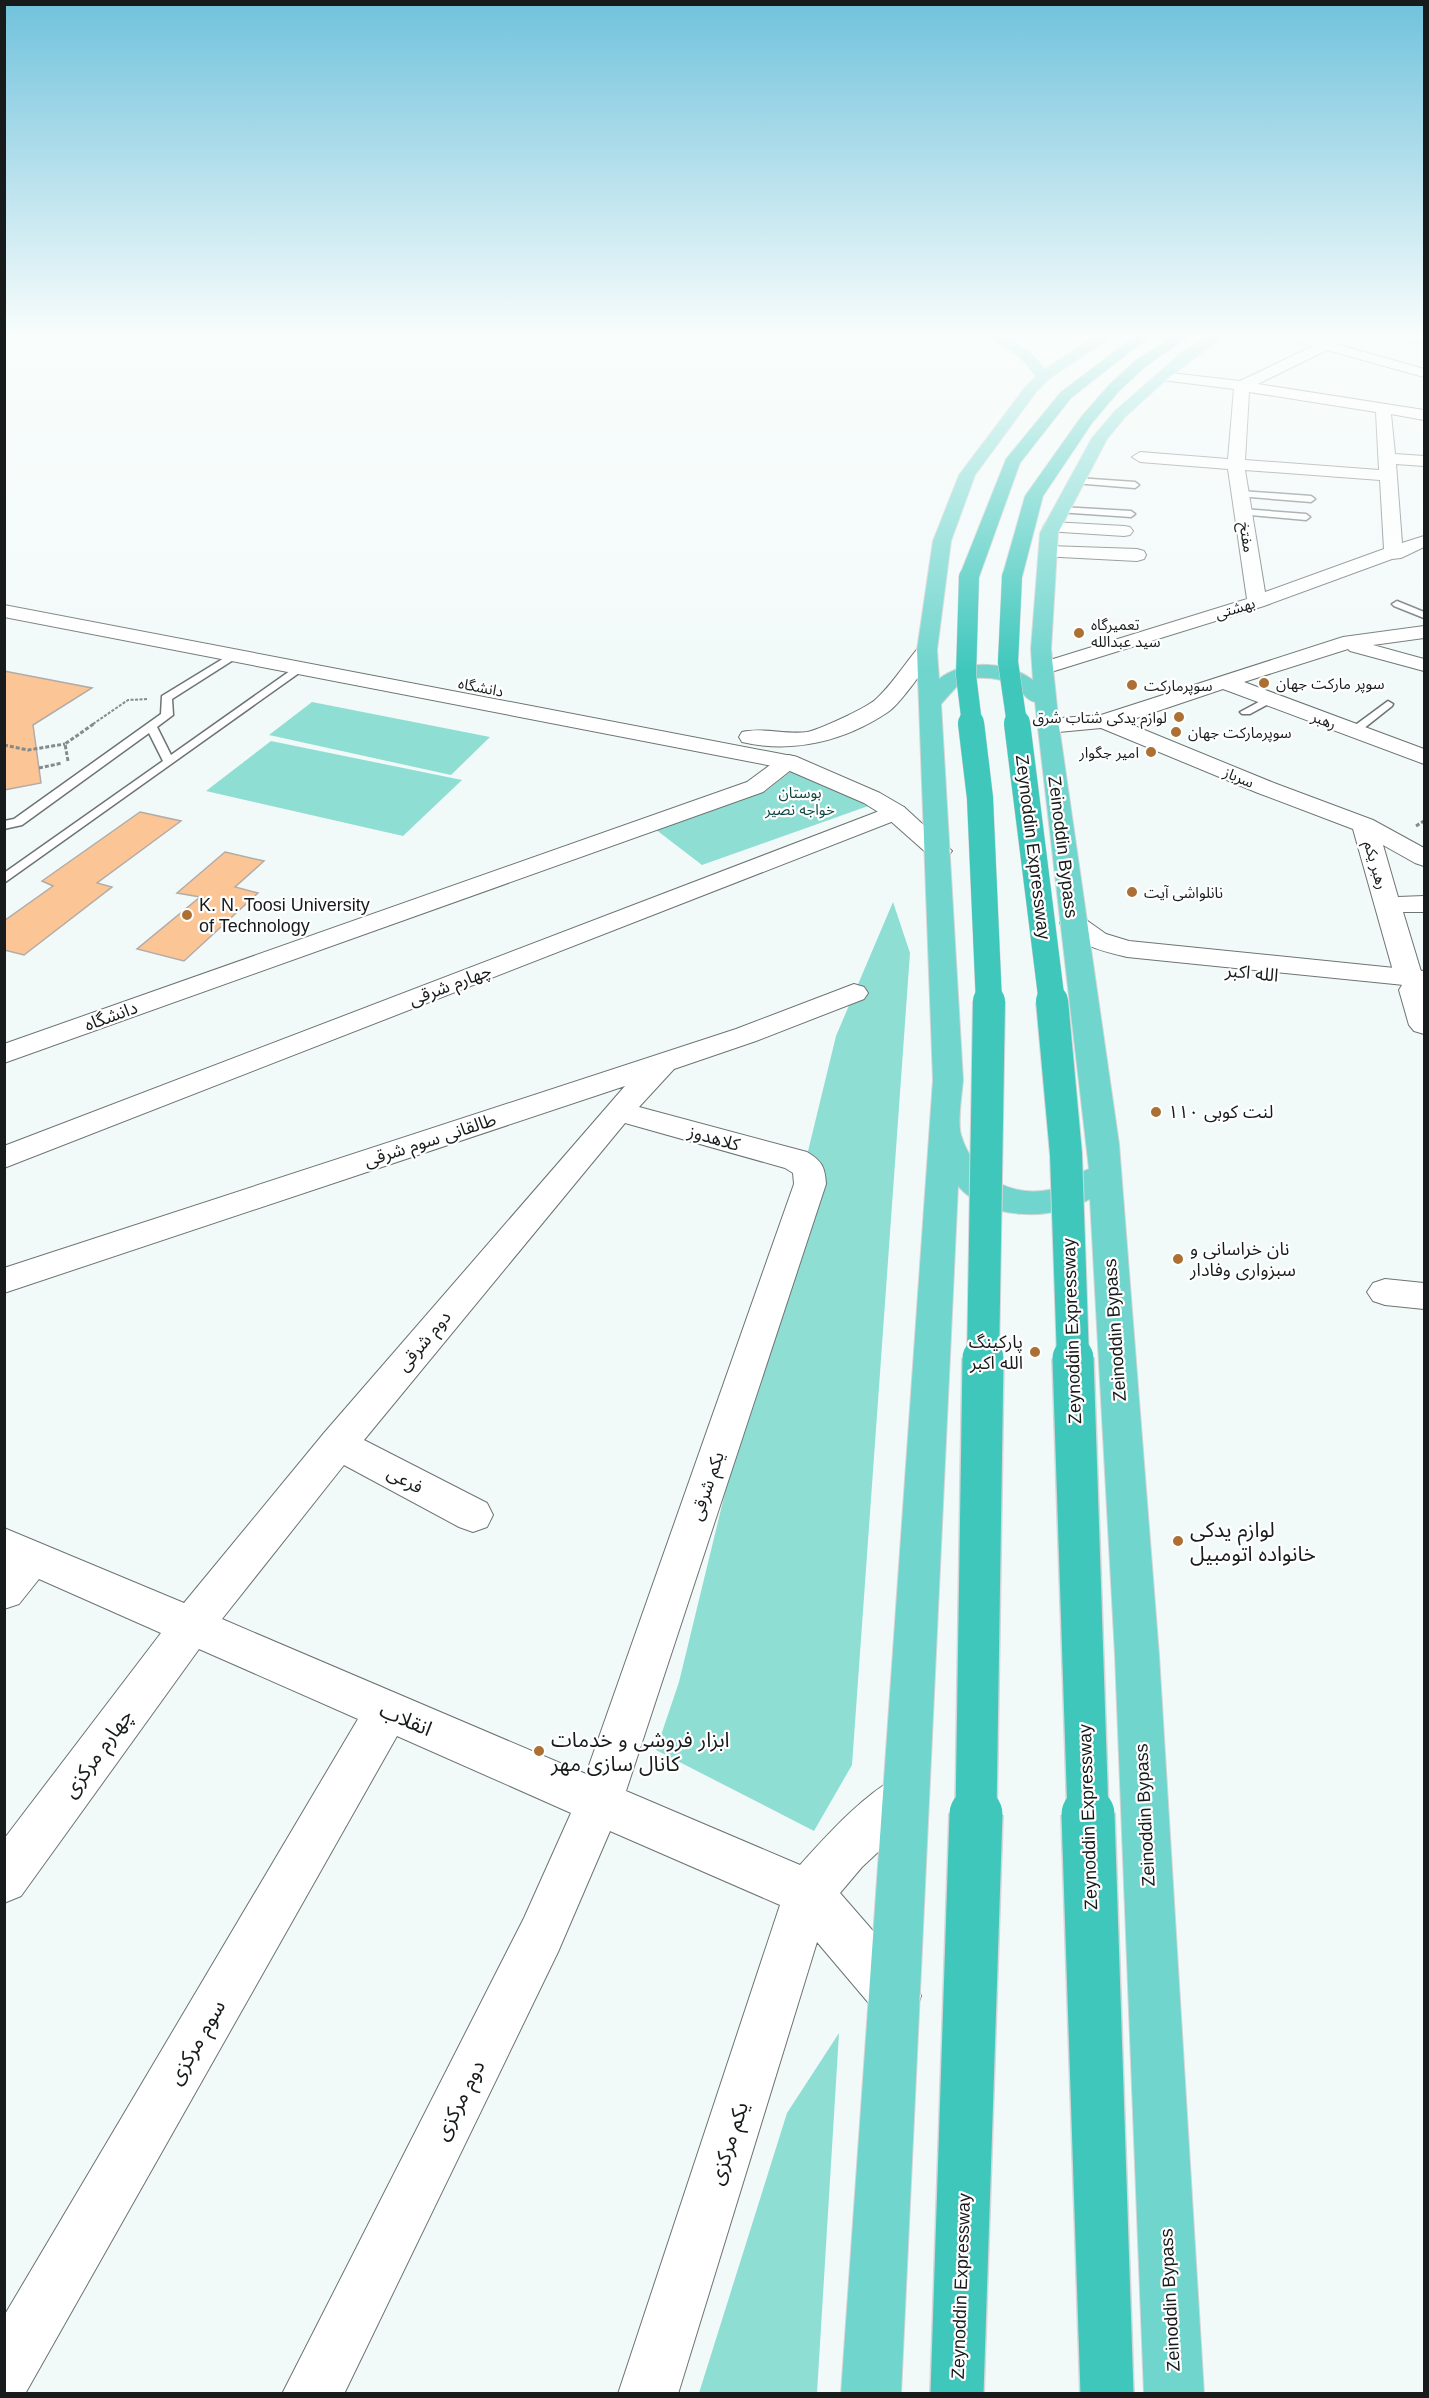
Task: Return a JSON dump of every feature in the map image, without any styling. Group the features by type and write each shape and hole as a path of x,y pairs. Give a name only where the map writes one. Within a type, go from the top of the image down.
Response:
{"highway":[{"name":"Zeynoddin Expressway","path":"957,2394 975,1864 989,991 980,798 966,663 969,577 1012,462 1023,448"},
{"name":"Zeynoddin Expressway","path":"1066,448 1034,496 1012,577 1008,662 1052,993 1066,1154 1107,2394"}],"main road":[{"path":"871,2394 948,1080 939,851 928,706 927,650 942,541 967,475 986,448"},
{"name":"Zeinoddin Bypass","path":"1096,448 1064,505 1050,539 1041,649 1048,726 1103,1144 1137,1655 1174,2394"},
{"path":"928,706 937,693 957,676 973,673 999,673 1025,682 1038,700 1048,726"},
{"path":"945,1134 962,1169 978,1187 1005,1199 1034,1204 1058,1200 1079,1191 1093,1175 1103,1144"}],"street":[{"name":"مفتخ","path":"1237,448 1236,464 1257,602"},
{"path":"1387,448 1394,554"},
{"path":"1140,457 1389,476"},
{"path":"1388,459 1425,461"},
{"path":"1050,539 1130,536"},
{"path":"1050,539 1130,536"},
{"name":"بهشتی","path":"1044,668 1257,602 1425,542"},
{"name":"دانشگاه","path":"4,597 273,655 484,695 789,762 854,789 895,812 939,851"},
{"name":"دانشگاه","path":"4,611 234,655 273,655 301,668 765,740 815,738 882,706 927,650"},
{"path":"1104,721 1342,643 1425,632"},
{"path":"1342,643 1425,665"},
{"name":"رهبر","path":"1224,682 1425,757"},
{"name":"سرباز","path":"1048,726 1104,721 1266,788 1364,825 1425,858"},
{"name":"دانشگاه","path":"4,1054 755,788 789,762"},
{"name":"چهارم شرقی","path":"4,1158 895,812"},
{"name":"رهبر یکم","path":"1364,825 1387,905 1418,985 1425,1025"},
{"name":"رهبر یکم","path":"1387,905 1425,904"},
{"path":"1073,923 1096,940 1127,949 1418,985"},
{"name":"الله اکبر","path":"1080,972 1110,962 1128,961 1418,985"},
{"name":"طالقانی سوم شرقی","path":"4,1281 747,1035 854,993"},
{"name":"دوم شرقی","path":"190,1626 338,1444 618,1111 664,1062"},
{"name":"کلاهدوز","path":"618,1111 796,1160 809,1168"},
{"name":"یکم شرقی","path":"599,1803 810,1184 809,1168"},
{"path":"1385,1292 1425,1296"},
{"name":"فرعی","path":"338,1444 473,1515"},
{"path":"4,1591 19,1551"},
{"name":"انقلاب","path":"19,1551 808,1893"},
{"name":"چهارم مرکزی","path":"4,1879 190,1626"},
{"name":"سوم مرکزی","path":"4,2373 387,1711"},
{"path":"896,1996 808,1893 845,1850 906,1795"},
{"name":"دوم مرکزی","path":"312,2394 541,1935 599,1803"},
{"name":"یکم مرکزی","path":"648,2394 808,1893"}],"lane":[{"path":"1077,481 1135,485"},
{"path":"1241,494 1311,499"},
{"path":"1064,505 1100,502"},
{"path":"1064,505 1130,536"},
{"path":"1243,512 1306,517"},
{"path":"1397,604 1425,615"},
{"path":"4,825 18,822 167,715 166,699 234,655"},
{"path":"4,879 301,668"},
{"path":"1246,712 1269,699"},
{"path":"1354,731 1388,704"},
{"path":"151,726 169,762"}],"path":[{"path":"4,745 28,750 65,744 128,700 166,699"},
{"path":"65,744 68,786"},
{"path":"39,768 68,762"}],"green space":[{"path":"312,702 490,737 451,775 269,735"},
{"path":"271,741 462,780 403,836 206,791"},
{"name":"بوستان خواجه نصیر","path":"794,769 871,805 702,865 655,829 766,791"},
{"path":"893,902 910,953 852,1765 814,1831 656,1750 679,1682 836,1036"},
{"path":"839,2033 817,2393 699,2393 787,2113"}],"building":[{"path":"4,671 92,688 33,725 41,783 4,790"},
{"path":"140,812 181,821 97,883 112,887 24,955 4,950 4,921 53,886 42,881"},
{"path":"225,852 264,861 235,887 258,893 184,961 137,949 200,897 177,893"}],"place":[{"name":"تعمیرگاه سید عبدالله","path":"1079,633"},
{"name":"سوپر مارکت جهان","path":"1264,683"},
{"name":"سوپرمارکت","path":"1132,685"},
{"name":"لوازم یدکی شتاب شرق","path":"1179,717"},
{"name":"سوپرمارکت جهان","path":"1176,732"},
{"name":"امیر جگوار","path":"1151,752"},
{"name":"نانلواشی آیت","path":"1132,892"},
{"name":"K. N. Toosi University of Technology","path":"187,915"},
{"name":"لنت کوبی ۱۱۰","path":"1156,1112"},
{"name":"نان خراسانی و سبزواری وفادار","path":"1178,1259"},
{"name":"پارکینگ الله اکبر","path":"1035,1352"},
{"name":"لوازم یدکی خانواده اتومبیل","path":"1178,1541"},
{"name":"ابزار فروشی و خدمات کانال سازی مهر","path":"539,1751"}]}
